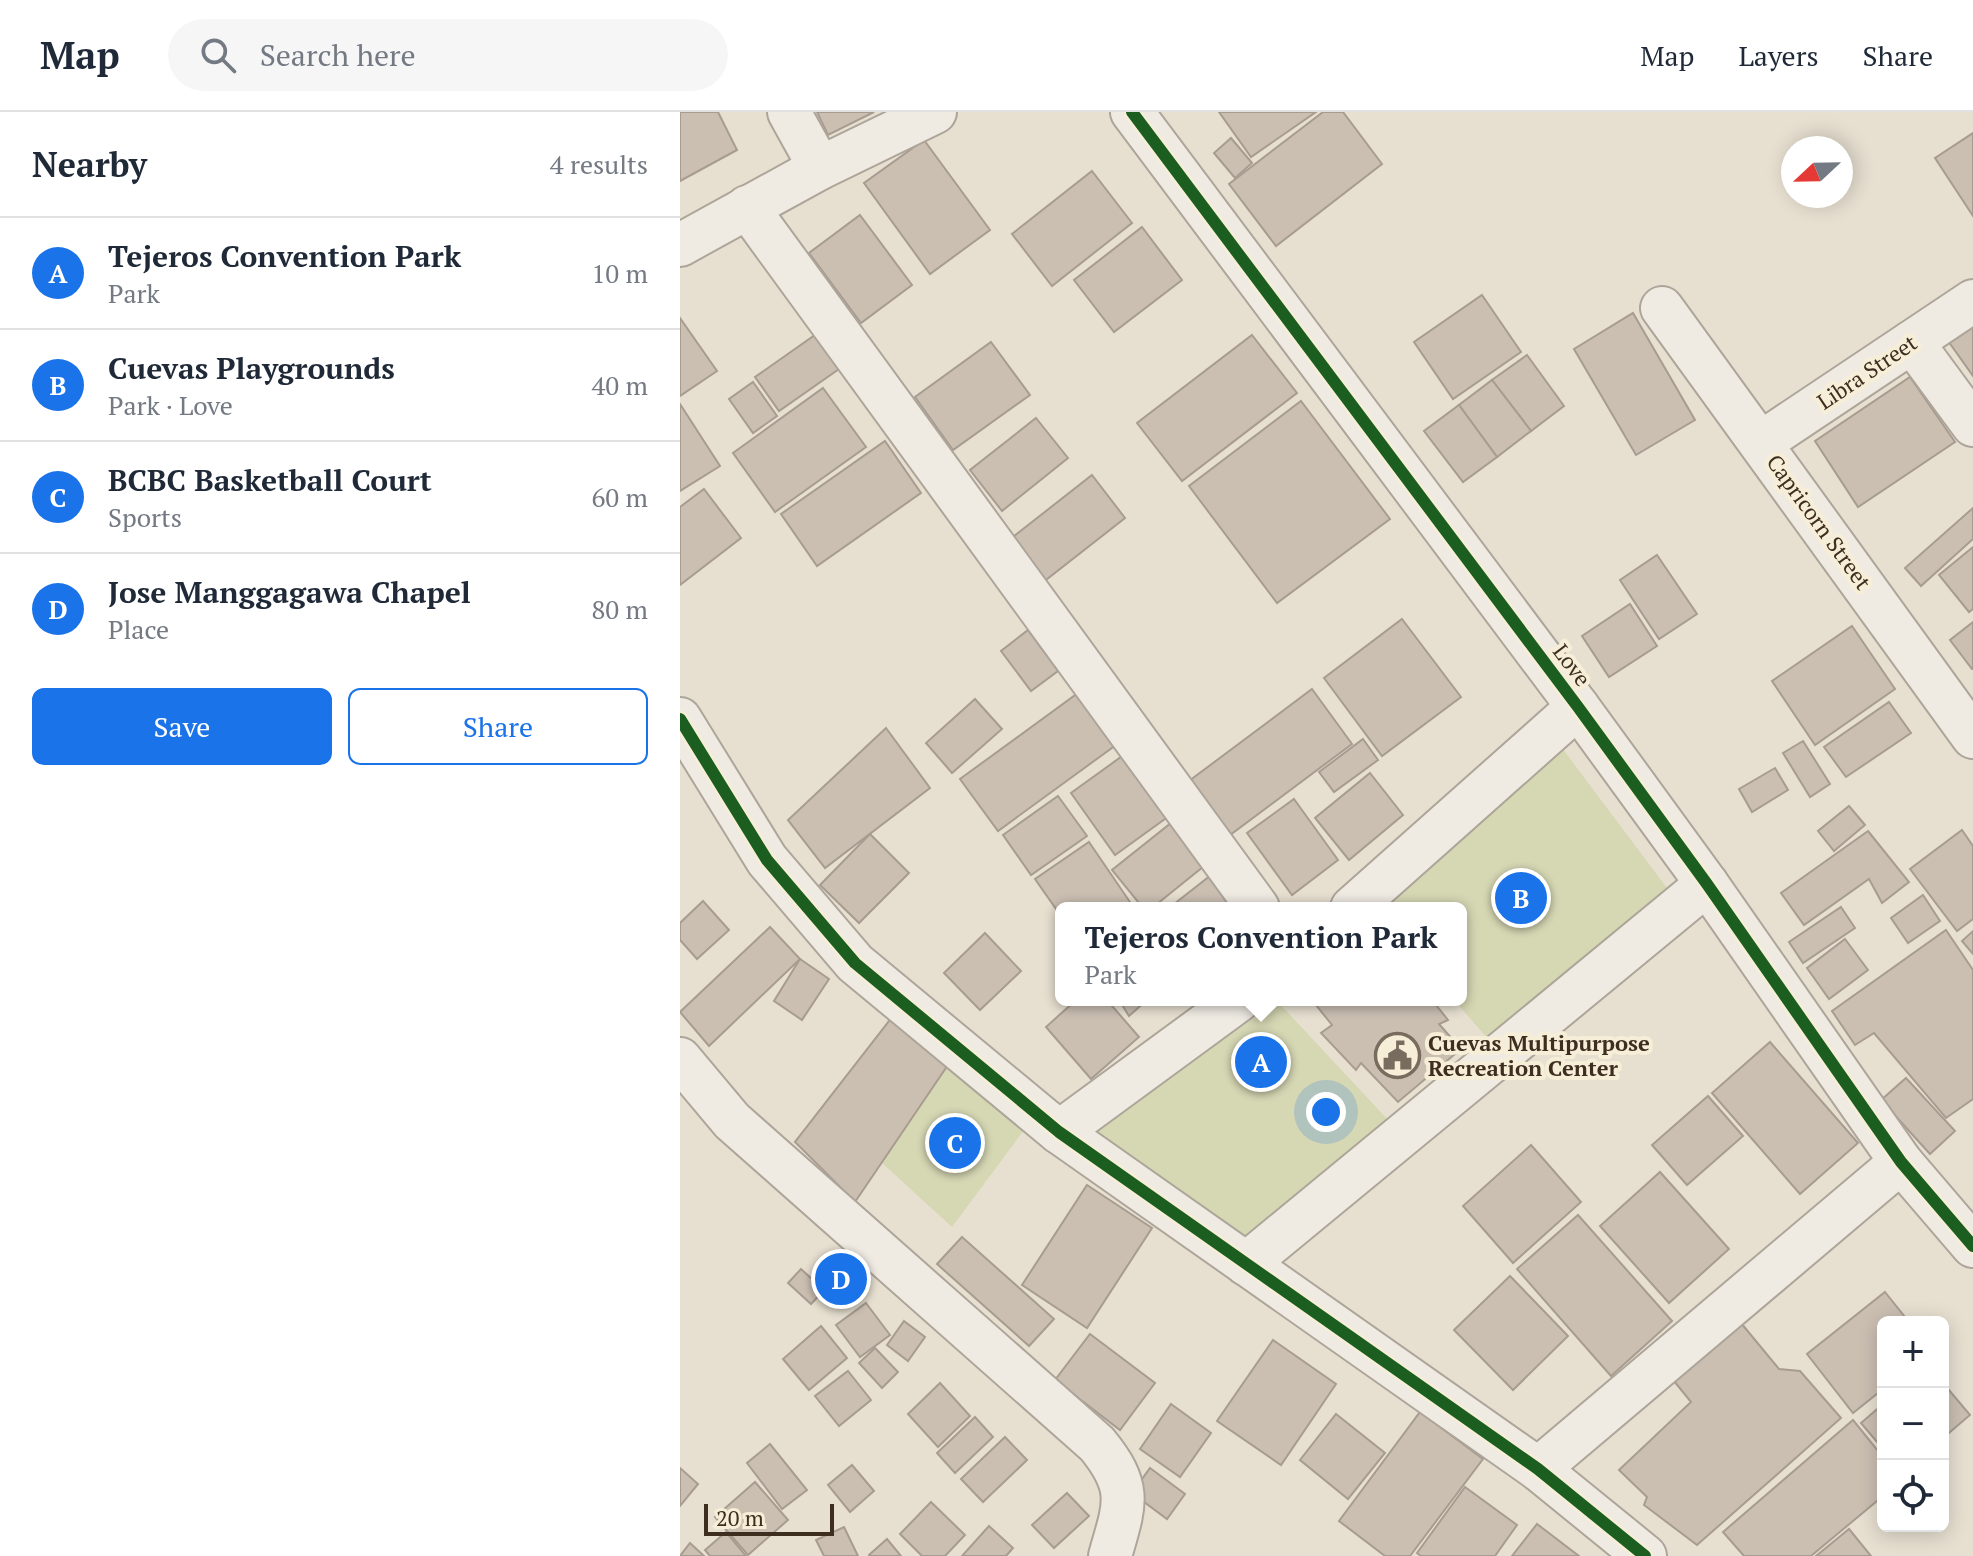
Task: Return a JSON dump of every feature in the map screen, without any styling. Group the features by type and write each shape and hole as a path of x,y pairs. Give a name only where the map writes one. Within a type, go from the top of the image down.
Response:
{"street":[{"path":"789,112 820,168"},
{"path":"680,245 820,168 935,112"},
{"name":"Love","path":"1132,112 1578,707 1707,884 1901,1162 1973,1246"},
{"path":"747,207 1254,902"},
{"name":"Libra Street","path":"1762,442 1973,301"},
{"name":"Capricorn Street","path":"1662,308 1973,737"},
{"path":"1912,342 1973,425"},
{"path":"1359,902 1578,707"},
{"path":"680,719 767,860 855,963 1059,1132 1538,1469 1645,1556"},
{"path":"1246,1264 1707,884"},
{"path":"1059,1132 1231,1006"},
{"path":"680,1059 732,1121 1097,1444 1119,1471 1124,1508 1110,1556"},
{"path":"1538,1469 1901,1162"}],"green space":[{"path":"1562,748 1667,888 1488,1039 1459,1006 1467,1006 1467,902 1382,902"},
{"path":"1272,1006 1282,1006 1390,1122 1240,1239 1084,1133"},
{"path":"952,1059 1030,1122 952,1227 882,1163"}],"building":[{"path":"680,112 718,112 737,150 680,181"},
{"path":"817,112 874,112 828,135"},
{"path":"1219,112 1316,112 1251,157"},
{"path":"1323,112 1343,112 1382,164 1276,246 1229,184"},
{"path":"1973,133 1973,216 1935,158"},
{"path":"1231,138 1252,163 1235,178 1214,153"},
{"path":"924,140 990,230 930,274 864,183"},
{"path":"1092,171 1132,223 1052,286 1012,234"},
{"path":"860,215 912,285 861,323 809,253"},
{"path":"1142,227 1182,280 1114,332 1074,280"},
{"path":"1482,295 1521,352 1453,399 1414,342"},
{"path":"1633,313 1695,420 1636,455 1574,349"},
{"path":"680,318 717,371 680,396"},
{"path":"1973,319 1973,376 1946,338"},
{"path":"815,335 839,369 779,411 755,377"},
{"path":"1252,335 1297,393 1182,481 1137,423"},
{"path":"991,342 1030,395 953,450 915,397"},
{"path":"1527,355 1564,406 1531,431 1492,380"},
{"path":"1910,377 1955,442 1858,507 1815,441"},
{"path":"1492,380 1531,431 1497,457 1459,405"},
{"path":"753,382 777,416 753,433 729,399"},
{"path":"823,388 866,447 775,512 733,453"},
{"path":"1301,401 1390,519 1277,603 1189,486"},
{"path":"680,404 720,466 680,491"},
{"path":"1459,405 1497,457 1463,482 1424,431"},
{"path":"1036,418 1068,458 1002,511 970,470"},
{"path":"885,441 921,493 817,566 781,514"},
{"path":"1092,475 1125,518 1042,583 1009,540"},
{"path":"704,489 741,538 680,585 680,507"},
{"path":"1973,508 1973,539 1921,586 1905,568"},
{"path":"1973,547 1973,609 1969,612 1939,575"},
{"path":"1657,555 1697,614 1659,639 1620,580"},
{"path":"1630,604 1657,646 1609,677 1582,636"},
{"path":"1402,619 1461,697 1382,756 1324,678"},
{"path":"1973,622 1973,669 1972,669 1950,640"},
{"path":"1852,626 1895,689 1815,745 1772,681"},
{"path":"1028,630 1058,671 1031,691 1001,651"},
{"path":"1312,689 1352,744 1230,835 1189,781"},
{"path":"1078,693 1116,745 998,831 960,779"},
{"path":"975,699 1002,729 952,773 926,743"},
{"path":"1889,702 1911,733 1846,777 1824,747"},
{"path":"886,728 930,788 825,868 788,820"},
{"path":"1363,739 1378,760 1334,792 1319,772"},
{"path":"1803,741 1830,784 1810,797 1783,753"},
{"path":"1125,754 1169,816 1115,855 1071,793"},
{"path":"1775,768 1788,790 1752,812 1739,789"},
{"path":"1370,773 1403,815 1349,860 1315,818"},
{"path":"1058,796 1087,836 1031,875 1003,835"},
{"path":"1294,799 1338,860 1292,895 1247,833"},
{"path":"1849,806 1865,825 1834,851 1818,831"},
{"path":"1176,819 1209,862 1159,902 1138,902 1112,870"},
{"path":"1962,830 1973,846 1973,919 1957,931 1910,869"},
{"path":"1868,831 1909,882 1882,903 1869,879 1804,925 1781,893"},
{"path":"870,834 909,873 859,923 820,885"},
{"path":"1089,842 1130,902 1055,902 1055,907 1035,879"},
{"path":"1215,872 1239,902 1177,902"},
{"path":"1923,895 1940,921 1908,943 1891,918"},
{"path":"703,901 729,930 697,959 680,940 680,923"},
{"path":"1841,907 1855,928 1803,963 1789,942"},
{"path":"770,927 800,959 709,1046 680,1012"},
{"path":"1946,930 1973,970 1973,1099 1946,1118 1874,1033 1855,1045 1832,1011"},
{"path":"1973,931 1973,954 1962,941"},
{"path":"985,933 1021,971 980,1010 944,973"},
{"path":"1845,939 1868,970 1829,999 1807,968"},
{"path":"800,959 829,979 802,1020 774,1001"},
{"path":"1069,1006 1112,1006 1139,1037 1091,1079 1046,1027"},
{"path":"1123,1006 1140,1006 1129,1016"},
{"name":"Cuevas Multipurpose Recreation Center","path":"1317,1006 1437,1006 1448,1020 1439,1024 1461,1049 1398,1102 1361,1063 1356,1070 1321,1033 1332,1025"},
{"path":"896,1012 952,1059 855,1202 795,1142"},
{"path":"1770,1042 1858,1143 1800,1194 1712,1093"},
{"path":"1906,1078 1955,1131 1930,1154 1881,1100"},
{"path":"1708,1096 1743,1136 1687,1185 1652,1145"},
{"path":"1531,1145 1581,1202 1513,1263 1463,1206"},
{"path":"1660,1172 1729,1249 1669,1303 1600,1226"},
{"path":"1087,1185 1152,1228 1087,1328 1022,1285"},
{"path":"1578,1215 1672,1321 1611,1376 1517,1269"},
{"path":"962,1237 1054,1319 1029,1346 937,1264"},
{"path":"834,1253 867,1280 848,1305 814,1277"},
{"path":"801,1269 824,1290 811,1304 788,1283"},
{"path":"1510,1276 1568,1336 1513,1390 1454,1330"},
{"path":"1885,1292 1904,1316 1877,1316 1877,1394 1853,1413 1807,1354"},
{"path":"866,1303 890,1335 860,1357 836,1325"},
{"path":"904,1321 925,1337 908,1361 887,1345"},
{"path":"1741,1323 1779,1369 1800,1371 1841,1418 1697,1545 1644,1505 1647,1497 1619,1470 1691,1402 1674,1381"},
{"path":"821,1326 847,1358 809,1390 783,1359"},
{"path":"1090,1334 1155,1383 1120,1430 1055,1380"},
{"path":"1273,1340 1336,1384 1281,1465 1217,1421"},
{"path":"875,1348 898,1372 882,1388 859,1363"},
{"path":"848,1371 871,1400 839,1426 815,1396"},
{"path":"940,1383 970,1416 938,1447 908,1414"},
{"path":"1949,1390 1970,1415 1949,1433"},
{"path":"1171,1404 1211,1433 1180,1477 1140,1449"},
{"path":"1877,1409 1877,1442 1861,1423"},
{"path":"1420,1412 1483,1459 1410,1556 1385,1556 1339,1521"},
{"path":"1336,1414 1385,1453 1348,1499 1300,1460"},
{"path":"975,1417 993,1437 955,1473 937,1453"},
{"path":"1853,1420 1877,1450 1877,1501 1811,1556 1744,1556 1723,1532"},
{"path":"1005,1437 1027,1460 983,1502 961,1479"},
{"path":"770,1444 807,1490 782,1509 747,1463"},
{"path":"852,1465 874,1491 850,1512 828,1485"},
{"path":"680,1468 698,1484 680,1506"},
{"path":"1150,1468 1185,1494 1167,1519 1132,1493"},
{"path":"755,1482 788,1520 748,1555 715,1517"},
{"path":"1465,1487 1517,1525 1495,1556 1421,1556 1417,1553"},
{"path":"1067,1493 1089,1516 1054,1548 1032,1525"},
{"path":"931,1502 965,1535 945,1556 922,1556 900,1534"},
{"path":"1537,1524 1579,1556 1512,1556"},
{"path":"989,1526 1013,1548 1006,1556 962,1556"},
{"path":"844,1527 858,1556 824,1556 816,1540"},
{"path":"1849,1529 1871,1556 1816,1556"},
{"path":"726,1532 746,1556 710,1556 705,1550"},
{"path":"887,1539 901,1556 869,1556 869,1555"},
{"path":"690,1543 704,1556 680,1556"}],"cycle path":[{"path":"1132,112 1578,707 1707,884 1901,1162 1973,1246"},
{"path":"680,719 767,860 855,963 1059,1132 1538,1469 1645,1556"}],"place":[{"name":"Cuevas Playgrounds","path":"1521,898"},
{"name":"Cuevas Multipurpose Recreation Center","path":"1397,1056"},
{"name":"Tejeros Convention Park","path":"1261,1062"},
{"name":"BCBC Basketball Court","path":"955,1143"},
{"name":"Jose Manggagawa Chapel","path":"841,1279"}]}
